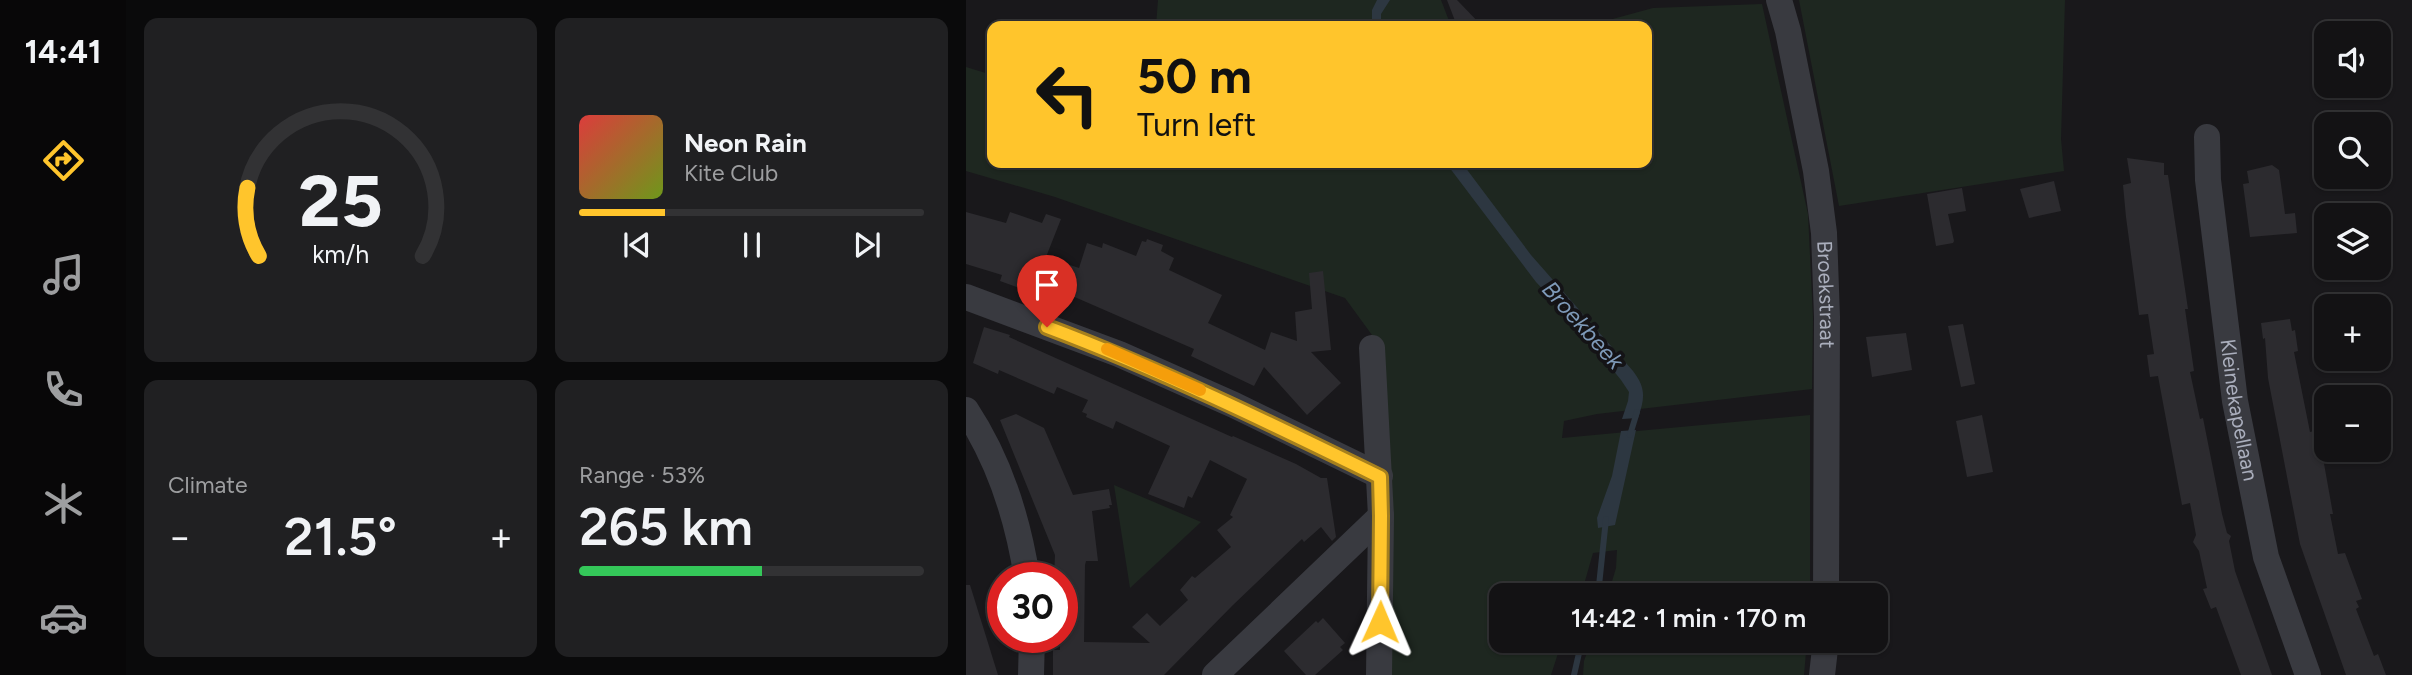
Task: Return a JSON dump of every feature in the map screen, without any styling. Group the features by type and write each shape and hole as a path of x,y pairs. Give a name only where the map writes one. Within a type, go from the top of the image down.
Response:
{"street":[{"name":"Broekstraat","path":"1779,0 1788,31 1816,171 1824,233 1827,317 1826,583"},
{"name":"Kleinekapellaan","path":"2207,137 2208,180 2235,401 2266,557 2308,675"},
{"path":"966,298 1119,354 1234,405 1380,477"},
{"path":"1372,348 1381,516 1378,675"},
{"path":"966,410 982,434 1004,484 1024,562"},
{"path":"1214,675 1381,516"},
{"path":"1031,675 1032,653"},
{"path":"1822,675 1825,653"}],"shaded area":[{"path":"1158,0 1441,0 1449,21 1156,21"},
{"path":"1799,0 2065,0 2061,139 2064,171 1839,206"},
{"path":"1762,4 1808,214 1813,318 1812,389 1597,414 1564,421 1562,438 1810,415 1810,583 1612,583 1617,550 1593,553 1584,583 1489,583 1489,653 1558,653 1551,675 1390,675 1380,346 1345,298 1055,197 966,171 966,67 987,73 987,168 1652,168 1652,21 1605,21 1653,8"},
{"path":"1114,485 1201,522 1130,588"},
{"path":"1587,653 1806,653 1804,675 1583,675"}],"water":[{"path":"1377,0 1390,0 1381,14 1381,21 1372,21 1372,10"},
{"path":"1450,168 1466,168 1531,255 1633,371 1643,393 1638,418 1622,419 1629,392 1573,321 1536,282"},
{"path":"1636,430 1615,525 1598,528 1597,518 1612,476 1621,431"}],"building":[{"path":"1447,0 1457,0 1477,21 1455,21"},
{"path":"2127,158 2164,163 2164,175 2168,175 2188,309 2185,309 2194,371 2190,372 2200,419 2203,418 2222,514 2227,533 2231,536 2229,541 2235,571 2272,675 2241,675 2216,607 2211,609 2203,589 2207,588 2199,551 2193,542 2196,535 2190,503 2182,505 2158,376 2150,377 2147,355 2154,354 2148,314 2139,315 2123,185 2131,183"},
{"path":"2272,165 2279,170 2285,214 2295,213 2297,233 2250,237 2243,184 2249,183 2247,171"},
{"path":"2054,181 2061,211 2029,218 2020,189"},
{"path":"1962,188 1966,211 1948,214 1954,241 1936,246 1927,194"},
{"path":"966,212 1006,223 1010,212 1042,223 1046,214 1061,219 1046,257 1079,268 1087,243 1102,248 1103,243 1136,256 1142,241 1146,242 1147,239 1163,245 1161,251 1174,258 1169,270 1222,295 1208,323 1265,350 1271,332 1297,341 1295,312 1312,309 1309,273 1323,271 1331,350 1311,352 1341,383 1307,415 1264,367 1254,386 1191,356 1194,349 1070,295 1066,305 1000,281 1002,275 966,264"},
{"path":"2290,319 2292,331 2295,330 2298,351 2294,352 2310,432 2314,431 2314,462 2324,462 2338,554 2345,553 2362,599 2356,601 2359,607 2356,609 2374,656 2378,654 2386,675 2346,675 2300,544 2268,378 2261,323"},
{"path":"1963,324 1975,384 1961,387 1948,326"},
{"path":"984,327 1010,335 1009,337 1296,464 1321,478 1327,478 1336,537 1332,541 1321,527 1304,542 1302,539 1164,675 1053,675 1053,653 1078,653 1078,562 1055,562 1055,555 1000,420 1016,414 1044,428 1073,495 1109,489 1112,505 1109,505 1110,508 1092,511 1098,561 1086,561 1085,565 1084,642 1150,643 1132,627 1147,613 1160,626 1188,600 1180,590 1192,576 1195,578 1231,547 1217,530 1233,517 1230,515 1247,479 1210,460 1192,498 1188,496 1184,508 1148,494 1170,446 1116,421 1113,429 1086,417 1087,414 1082,412 1088,400 1057,387 1054,394 999,370 998,374 973,363"},
{"path":"1906,333 1912,370 1872,377 1866,337"},
{"path":"1982,415 1993,472 1967,477 1956,421"},
{"path":"966,585 970,585 987,640 987,653 991,653 998,675 966,675"},
{"path":"1323,618 1345,643 1340,647 1343,650 1315,675 1306,675 1284,651 1316,621 1318,623"}],"waterway":[{"name":"Broekbeek","path":"1630,435 1637,412"},
{"name":"Broekbeek","path":"1599,583 1606,519"},
{"name":"Broekbeek","path":"1574,675 1579,653"}],"slow traffic":[{"path":"1107,349 1200,390"}],"route":[{"path":"1047,327 1119,354 1234,405 1380,477 1380,622"}]}
